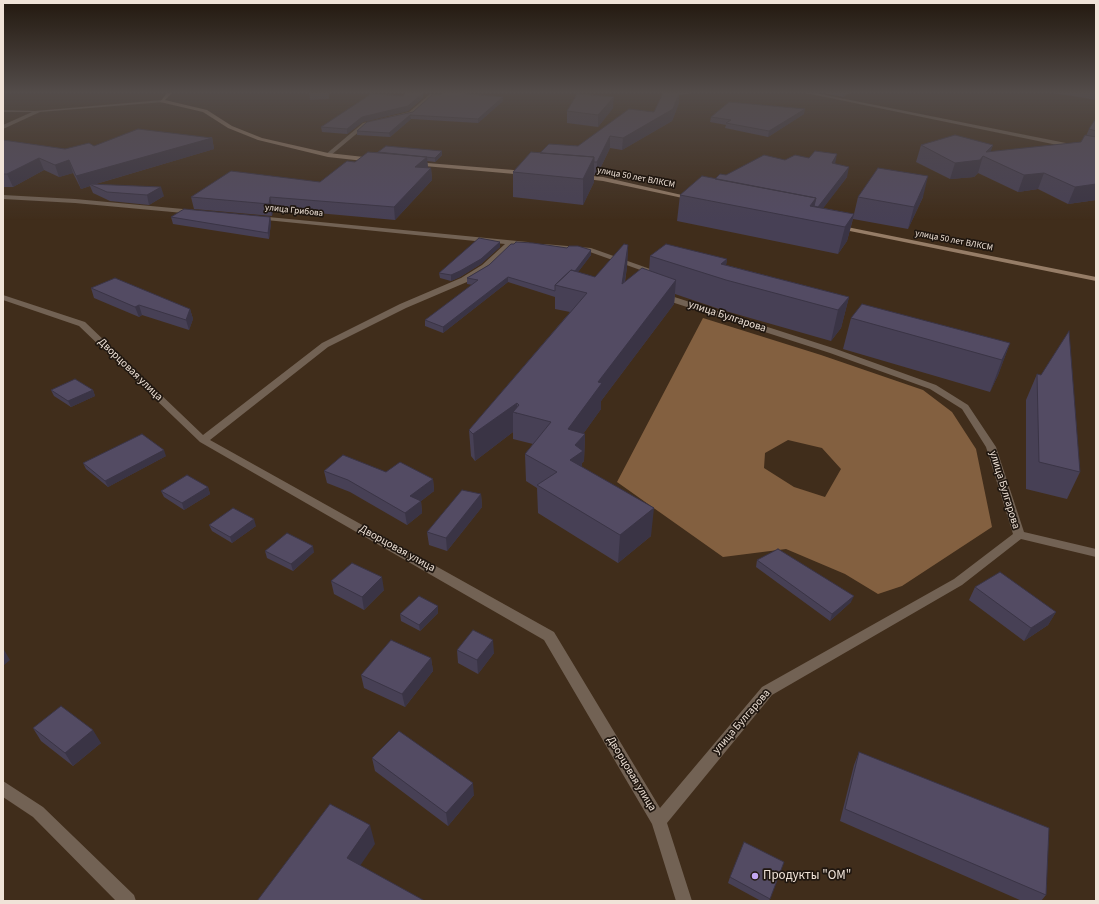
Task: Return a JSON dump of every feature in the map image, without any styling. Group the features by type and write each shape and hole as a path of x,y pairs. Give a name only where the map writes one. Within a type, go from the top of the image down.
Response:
{"street":[{"path":"250,135 260,139 328,154 381,161"},
{"path":"328,154 351,135"},
{"path":"1017,135 1096,151"},
{"path":"411,164 534,174"},
{"name":"улица 50 лет ВЛКСМ","path":"572,177 603,179 697,199"},
{"path":"3,197 75,201 201,212"},
{"name":"улица Грибова","path":"249,217 591,250 649,270"},
{"name":"улица 50 лет ВЛКСМ","path":"831,226 1096,279"},
{"path":"203,440 325,345 403,306 464,280 485,267 511,243"},
{"name":"улица Булгарова","path":"656,294 833,351 933,387 965,407 992,447 1019,535 958,582 767,691 659,821"},
{"name":"Дворцовая улица","path":"3,297 82,324 203,440 549,636 659,821 684,901"},
{"path":"1019,535 1096,553"},
{"path":"3,788 38,812 128,901"}],"shaded area":[{"path":"703,318 821,355 923,390 952,412 976,449 992,527 902,586 878,594 845,574 786,549 723,557 617,482","holes":["788,440 822,448 841,469 825,497 794,487 764,468 765,453"]}],"building":[{"path":"122,135 189,135 212,138 76,176 69,160 55,165 39,158 7,174 3,174 3,140 65,149 89,143 94,146"},
{"path":"593,135 628,135 623,138 610,136 597,162 594,162 594,157 540,153 549,144 578,146"},
{"path":"956,135 993,145 986,152 1081,142 1085,135 1096,137 1096,184 1075,187 1044,173 1024,175 983,156 980,160 955,163 921,145"},
{"path":"386,146 442,151 435,158 378,152"},
{"path":"815,151 837,154 832,163 849,167 818,207 814,206 816,198 715,179 720,174 726,175 764,155 785,160 795,155 809,158"},
{"path":"368,152 427,157 415,167 431,168 394,207 270,197 269,204 191,197 231,171 320,182 347,161 355,162"},
{"path":"531,152 594,157 583,179 513,172"},
{"path":"878,168 928,176 914,207 858,197"},
{"path":"702,176 816,198 810,206 854,214 845,227 680,195"},
{"path":"89,184 161,187 147,195 107,192"},
{"path":"184,209 270,217 268,233 171,217"},
{"path":"479,238 500,242 481,259 460,271 451,275 439,273"},
{"path":"516,242 567,248 569,246 578,246 591,250 575,271 571,270 555,285 555,291 508,277 443,327 425,320 478,280 467,278 489,265 511,244"},
{"path":"624,244 628,245 622,284 642,268 676,280 598,382 602,383 568,429 585,434 575,445 583,451 570,460 654,508 620,535 537,485 557,472 525,454 551,422 513,412 519,405 517,403 473,434 469,430 587,293 555,285 571,270 595,277"},
{"path":"666,244 727,259 721,264 849,297 838,310 726,280 650,256"},
{"path":"115,278 190,309 186,320 139,305 135,307 91,288"},
{"path":"862,304 1010,343 1002,360 851,318"},
{"path":"1069,331 1080,472 1039,462 1037,374 1041,375"},
{"path":"75,379 93,390 68,401 51,390"},
{"path":"142,434 164,450 105,481 83,463"},
{"path":"343,455 386,472 400,462 433,479 410,496 421,501 405,513 348,480 324,471"},
{"path":"187,475 208,487 182,503 161,491"},
{"path":"462,490 481,494 446,538 427,532"},
{"path":"233,508 254,519 230,537 209,525"},
{"path":"287,533 313,546 291,564 265,551"},
{"path":"778,549 854,596 832,614 757,560"},
{"path":"352,563 382,577 362,597 331,581"},
{"path":"1000,572 1056,612 1031,628 975,587"},
{"path":"419,596 438,606 419,625 400,614"},
{"path":"473,630 493,640 477,660 457,650"},
{"path":"391,640 431,658 402,694 361,675"},
{"path":"61,706 93,730 65,753 33,728"},
{"path":"399,731 473,783 446,813 372,758"},
{"path":"859,752 1049,828 1046,895 845,809"},
{"path":"330,804 370,825 347,858 425,901 257,901"},
{"name":"Продукты \"ОМ\"","path":"744,842 784,862 770,899 730,877"}],"place":[{"name":"Продукты \"ОМ\"","path":"755,876"}]}
